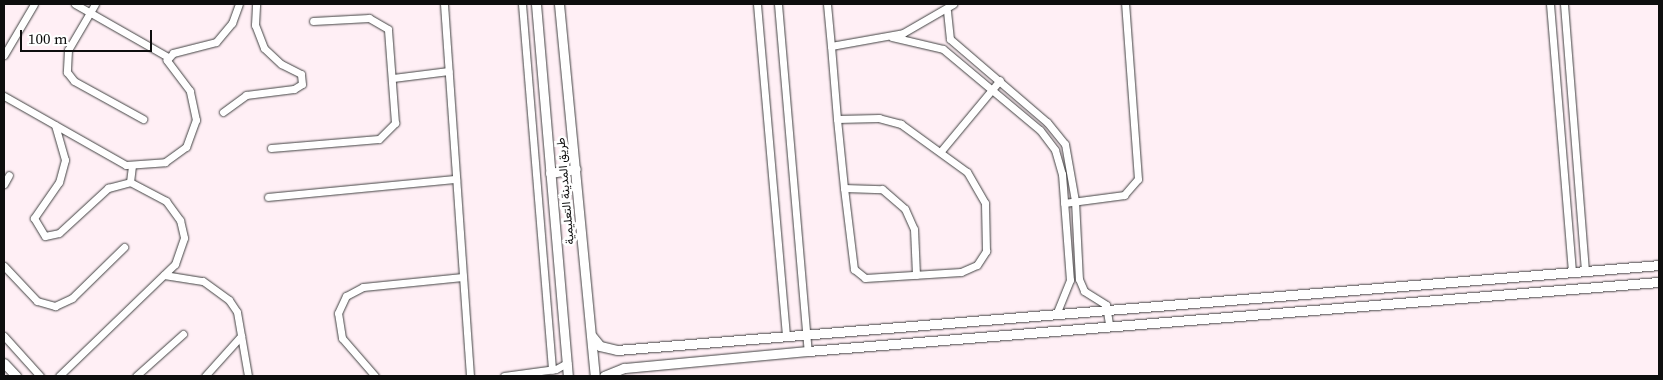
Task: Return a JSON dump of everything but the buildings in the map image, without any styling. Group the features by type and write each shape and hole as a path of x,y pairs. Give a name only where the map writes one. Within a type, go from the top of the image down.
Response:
{"street":[{"path":"4,55 34,4"},
{"path":"75,4 168,57 216,42 232,23 239,4"},
{"path":"96,4 68,50 67,72 74,81 143,119"},
{"path":"223,112 246,95 294,89 302,84 301,74 281,64 264,48 255,25 256,4"},
{"path":"444,4 470,376"},
{"path":"522,4 552,370"},
{"name":"طريق المدينة التعليمية","path":"536,4 568,376"},
{"name":"طريق المدينة التعليمية","path":"559,4 595,376"},
{"path":"757,4 786,336"},
{"path":"778,4 808,351"},
{"path":"827,4 844,188 854,269 865,278 970,270 986,251 982,192 967,172 941,152 890,120 838,120"},
{"path":"831,46 892,37 947,11 953,4"},
{"path":"1064,203 1124,194 1138,179 1125,4"},
{"path":"1550,4 1572,272"},
{"path":"1564,4 1585,271"},
{"path":"947,11 950,40 1000,80 1065,144 1075,201 1079,279 1084,291 1108,309 1109,325"},
{"path":"271,148 384,137 395,123 394,78 390,34 380,21 313,21"},
{"path":"892,37 943,49 1048,139 1060,162 1070,280 1056,314"},
{"path":"4,96 132,166 171,159 193,134 192,98 168,67 168,57"},
{"path":"394,78 450,71"},
{"path":"941,152 1000,80"},
{"path":"55,125 65,160 59,182 34,218 45,236 57,234 108,188 130,182 166,201 182,226 182,252 164,275 59,376"},
{"path":"130,182 132,166"},
{"path":"550,172 576,169"},
{"path":"4,184 9,175"},
{"path":"268,197 456,179"},
{"path":"844,188 882,189 906,209 914,229 916,275"},
{"path":"5,269 36,301 55,306 72,298 124,246"},
{"path":"592,336 600,346 612,350 1659,265"},
{"path":"164,275 196,278 217,289 238,312 248,376"},
{"path":"375,376 342,338 338,314 346,296 363,287 463,277"},
{"path":"1485,279 1487,296"},
{"path":"604,376 624,368 808,351 1109,325 1659,282"},
{"path":"136,376 183,334"},
{"path":"205,376 242,335"},
{"path":"4,336 40,376"},
{"path":"4,363 16,376"},
{"path":"504,376 552,370 567,363"}]}
